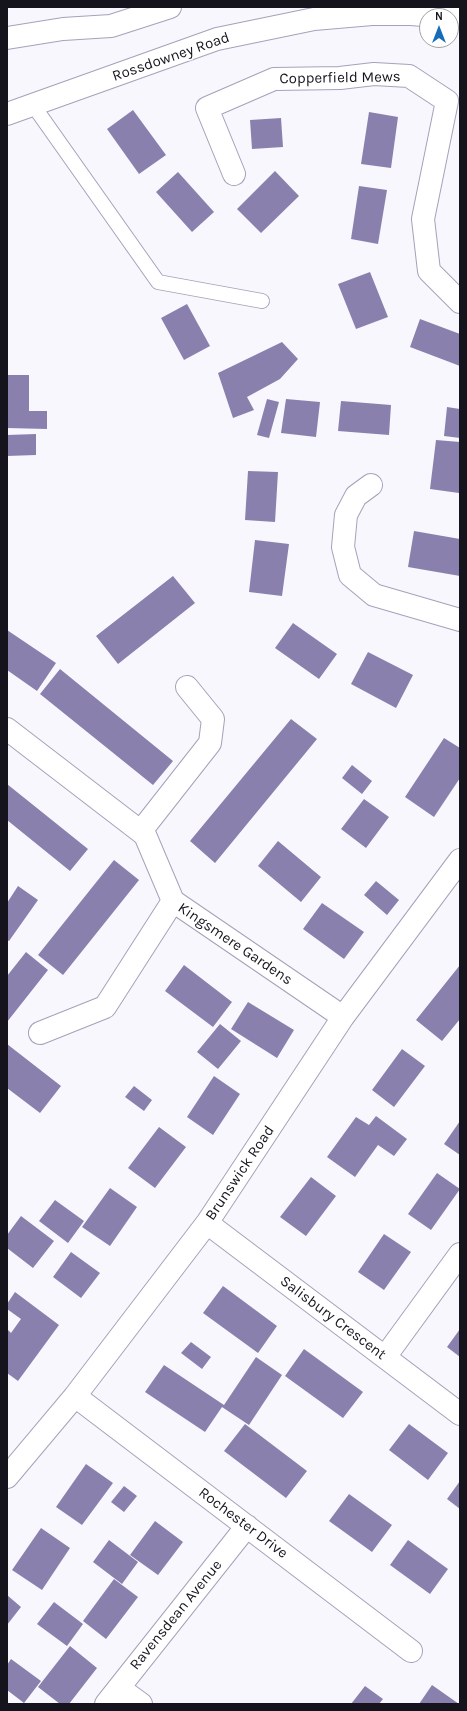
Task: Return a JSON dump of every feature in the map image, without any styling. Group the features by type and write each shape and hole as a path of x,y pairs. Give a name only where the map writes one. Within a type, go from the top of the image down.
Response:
{"street":[{"path":"7,38 63,29 111,26 170,7"},
{"name":"Rossdowney Road","path":"7,114 217,39 314,19 372,14 419,15"},
{"name":"Copperfield Mews","path":"234,174 207,108 274,79 340,78 374,74 409,76 447,101 423,219 429,271 460,302"},
{"path":"371,485 356,496 346,515 343,547 350,575 374,595 460,620"},
{"path":"141,831 210,743 213,719 187,687"},
{"name":"Kingsmere Gardens","path":"7,729 145,835 173,901 343,1017"},
{"name":"Brunswick Road","path":"7,1477 75,1396 206,1223 343,1017 460,860"},
{"path":"40,1033 105,1007 173,901"},
{"name":"Salisbury Crescent","path":"206,1223 460,1414"},
{"path":"385,1357 460,1254"},
{"name":"Rochester Drive","path":"75,1396 411,1651"},
{"name":"Ravensdean Avenue","path":"112,1696 247,1526"},
{"path":"112,1696 142,1704"}],"lane":[{"path":"33,105 158,282 262,301"}],"building":[{"path":"133,110 166,155 139,174 107,129"},
{"path":"369,112 398,117 391,168 361,164"},
{"path":"281,118 283,147 252,149 250,120"},
{"path":"275,171 299,196 261,233 237,209"},
{"path":"178,172 214,212 192,232 156,192"},
{"path":"359,186 387,190 378,244 351,239"},
{"path":"370,272 388,317 356,329 338,284"},
{"path":"187,304 210,346 184,360 161,318"},
{"path":"420,319 460,334 460,366 410,347"},
{"path":"282,342 298,359 280,379 247,397 254,410 233,418 218,373"},
{"path":"7,375 29,375 29,411 47,411 47,429 7,428"},
{"path":"267,399 279,402 269,438 257,435"},
{"path":"286,399 320,402 316,437 281,433"},
{"path":"341,401 391,405 389,435 338,431"},
{"path":"447,407 460,409 460,438 444,436"},
{"path":"36,434 36,455 7,456 7,435"},
{"path":"436,440 460,442 459,493 430,489"},
{"path":"248,471 278,472 275,522 245,520"},
{"path":"414,531 460,539 460,576 408,567"},
{"path":"255,540 289,544 282,596 249,592"},
{"path":"173,576 195,603 118,664 96,636"},
{"path":"293,623 337,654 319,679 275,648"},
{"path":"7,630 56,663 37,691 7,670"},
{"path":"368,652 413,675 396,708 351,684"},
{"path":"60,669 173,761 153,785 40,694"},
{"path":"291,719 317,739 215,863 190,841"},
{"path":"444,738 460,748 460,778 434,817 405,797"},
{"path":"352,765 372,781 362,794 342,778"},
{"path":"7,784 88,849 70,871 7,820"},
{"path":"364,799 389,817 366,848 341,829"},
{"path":"278,841 321,877 301,902 258,866"},
{"path":"114,860 139,880 63,975 38,955"},
{"path":"376,881 399,900 387,915 364,895"},
{"path":"18,886 38,900 9,941 7,940 7,903"},
{"path":"322,903 364,932 344,959 303,929"},
{"path":"26,952 48,970 7,1022 7,976"},
{"path":"184,965 232,1002 213,1027 165,991"},
{"path":"460,965 460,1019 442,1041 416,1020"},
{"path":"248,1002 294,1030 277,1058 231,1029"},
{"path":"220,1024 241,1041 218,1069 197,1052"},
{"path":"7,1044 61,1086 40,1113 7,1088"},
{"path":"402,1049 425,1066 394,1107 372,1090"},
{"path":"214,1076 240,1094 213,1135 187,1117"},
{"path":"134,1086 152,1100 144,1111 125,1097"},
{"path":"376,1116 407,1139 394,1156 378,1145 355,1177 327,1157 356,1117 369,1125"},
{"path":"460,1121 460,1155 444,1144"},
{"path":"159,1127 186,1147 155,1188 128,1168"},
{"path":"437,1173 460,1189 431,1230 408,1214"},
{"path":"311,1177 336,1196 306,1236 280,1217"},
{"path":"110,1188 137,1207 110,1246 82,1227"},
{"path":"55,1200 84,1221 68,1243 39,1221"},
{"path":"21,1216 54,1241 33,1268 7,1248 7,1235"},
{"path":"384,1234 411,1252 384,1290 358,1272"},
{"path":"71,1252 100,1273 81,1298 53,1277"},
{"path":"223,1286 277,1326 258,1353 203,1313"},
{"path":"15,1292 59,1325 18,1381 7,1373 7,1329 11,1333 21,1319 7,1309 7,1304"},
{"path":"460,1329 460,1357 447,1347"},
{"path":"191,1342 211,1357 202,1369 181,1353"},
{"path":"304,1349 363,1392 343,1418 285,1376"},
{"path":"256,1357 282,1375 249,1425 222,1407 205,1432 145,1392 164,1365 224,1405"},
{"path":"245,1424 307,1471 286,1498 224,1451"},
{"path":"409,1424 448,1453 428,1480 389,1450"},
{"path":"86,1464 113,1483 82,1525 56,1507"},
{"path":"460,1481 460,1509 447,1499"},
{"path":"124,1486 137,1496 124,1512 111,1502"},
{"path":"349,1494 392,1525 372,1552 329,1521"},
{"path":"155,1521 183,1542 158,1575 130,1555"},
{"path":"41,1528 70,1548 42,1590 12,1570"},
{"path":"109,1540 138,1562 122,1584 93,1562"},
{"path":"408,1540 448,1569 430,1594 390,1565"},
{"path":"114,1579 138,1597 106,1639 83,1621"},
{"path":"7,1595 21,1607 7,1625"},
{"path":"54,1602 83,1624 67,1646 37,1624"},
{"path":"70,1646 97,1668 69,1704 60,1704 38,1687"},
{"path":"11,1659 41,1681 24,1703 7,1690 7,1665"},
{"path":"432,1685 459,1704 419,1704"},
{"path":"365,1686 383,1699 379,1704 351,1704"}]}
